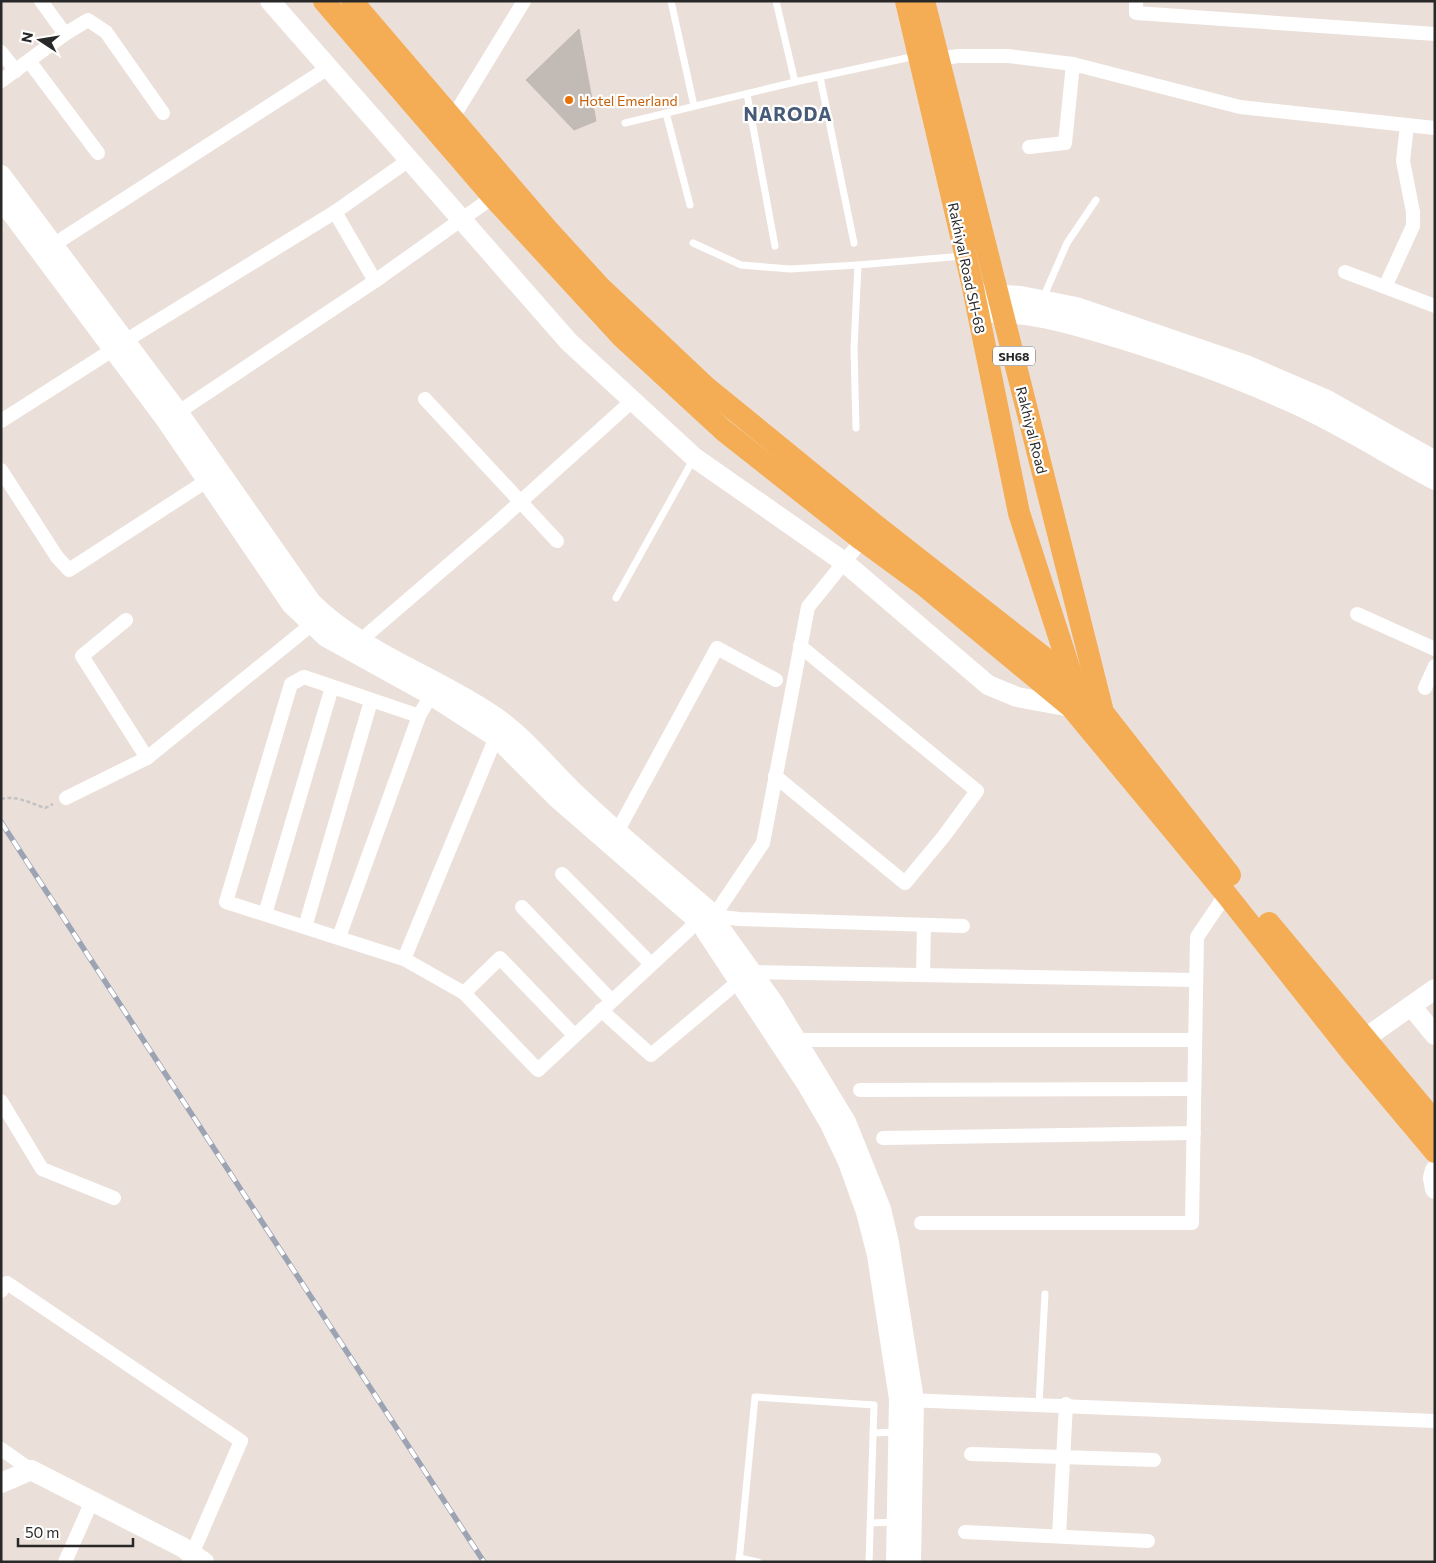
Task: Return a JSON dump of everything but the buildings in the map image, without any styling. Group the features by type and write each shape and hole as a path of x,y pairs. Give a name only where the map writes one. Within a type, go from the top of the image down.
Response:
{"main road":[{"path":"324,1 494,197 623,338 723,430 862,540 926,587 1071,707 1226,894 1352,1053 1435,1152"},
{"path":"352,1 547,230 600,286 706,387 874,524 1074,681 1102,711 1248,898 1435,1122"},
{"name":"Rakhiyal Road SH-68","path":"906,1 928,58 965,256 1019,513 1074,681 1071,707"},
{"name":"Rakhiyal Road","path":"924,1 928,58 1000,302 1102,711 1102,744"}],"street":[{"path":"41,1 65,34"},
{"path":"270,1 569,342 695,458 844,562 988,685 1017,696 1071,707"},
{"path":"452,119 524,1"},
{"path":"1136,1 1136,13 1435,34"},
{"path":"1,81 65,34 88,20 106,32 163,113"},
{"path":"1,52 16,71"},
{"path":"928,58 1008,56 1073,64 1240,107 1435,128"},
{"path":"29,61 98,153"},
{"path":"1028,147 1065,143 1073,64"},
{"path":"53,245 328,68"},
{"path":"1385,287 1413,226 1413,212 1403,161 1407,126"},
{"path":"1,421 335,212 409,160"},
{"path":"1,175 53,245 120,345 311,602 333,622 360,640 492,714 528,746 705,920 796,1040 848,1143 877,1255 907,1400 911,1562"},
{"path":"172,416 375,281 494,197"},
{"path":"1,199 120,345"},
{"path":"335,212 375,281"},
{"path":"1345,272 1435,306"},
{"path":"976,303 1000,302 1039,307 1129,324 1272,374 1327,400 1435,461"},
{"path":"1039,307 1069,323 1161,352 1245,382 1290,402 1435,480"},
{"path":"425,399 557,541"},
{"path":"360,640 521,501 632,400"},
{"path":"172,416 208,480 269,575 292,605 311,625 348,651 431,695 496,737 558,799 705,920 963,926"},
{"path":"1,470 57,557 69,570 208,480"},
{"path":"419,716 304,677 291,684 226,902 404,958 464,993 538,1070 650,963 705,920 763,843 808,607 862,540"},
{"path":"1357,614 1435,649"},
{"path":"126,620 82,656 147,758"},
{"path":"66,798 147,758 311,625"},
{"path":"775,776 905,883 944,836 977,791 800,646"},
{"path":"617,832 716,648 776,680"},
{"path":"1424,688 1435,666"},
{"path":"265,914 332,687"},
{"path":"339,937 419,716 431,695"},
{"path":"305,927 372,700"},
{"path":"404,958 496,737"},
{"path":"562,874 650,963"},
{"path":"921,1223 1192,1224 1197,936 1226,894"},
{"path":"522,907 651,1055 746,976 923,975 1196,980"},
{"path":"923,975 924,925"},
{"path":"464,993 500,958 574,1036"},
{"path":"746,976 806,1083 848,1143"},
{"path":"1364,1038 1435,989"},
{"path":"1411,1006 1435,1035"},
{"path":"796,1040 1195,1040"},
{"path":"860,1090 1194,1089"},
{"path":"1,1101 42,1170 114,1198"},
{"path":"883,1138 1194,1133"},
{"path":"1435,1170 1433,1178 1435,1190"},
{"path":"1,1291 7,1282 241,1441 195,1559 92,1501 30,1470 1,1449"},
{"path":"907,1400 1066,1404 1435,1420"},
{"path":"896,1562 900,1432 907,1400"},
{"path":"1059,1536 1066,1404"},
{"path":"971,1454 1154,1460"},
{"path":"1,1482 30,1470"},
{"path":"65,1562 92,1501"},
{"path":"965,1532 1148,1541"}],"lane":[{"path":"671,1 694,106"},
{"path":"776,1 795,82"},
{"path":"625,123 795,82 928,58"},
{"path":"820,77 854,243"},
{"path":"748,94 776,246"},
{"path":"666,113 690,205"},
{"path":"1039,307 1067,243 1096,200"},
{"path":"693,243 742,265 790,269 965,256"},
{"path":"856,428 854,348 858,265"},
{"path":"616,598 695,458"},
{"path":"1039,1404 1045,1294"},
{"path":"758,1562 739,1560 755,1397 874,1404 869,1562"},
{"path":"873,1433 900,1432"},
{"path":"870,1523 897,1522"}],"path":[{"path":"1,799 9,797 20,799 44,808 66,798"}],"railway":[{"path":"1,822 484,1562"}],"place":[{"name":"Hotel Emerland","path":"569,100"}],"district":[{"name":"NARODA","path":"788,113"}]}
